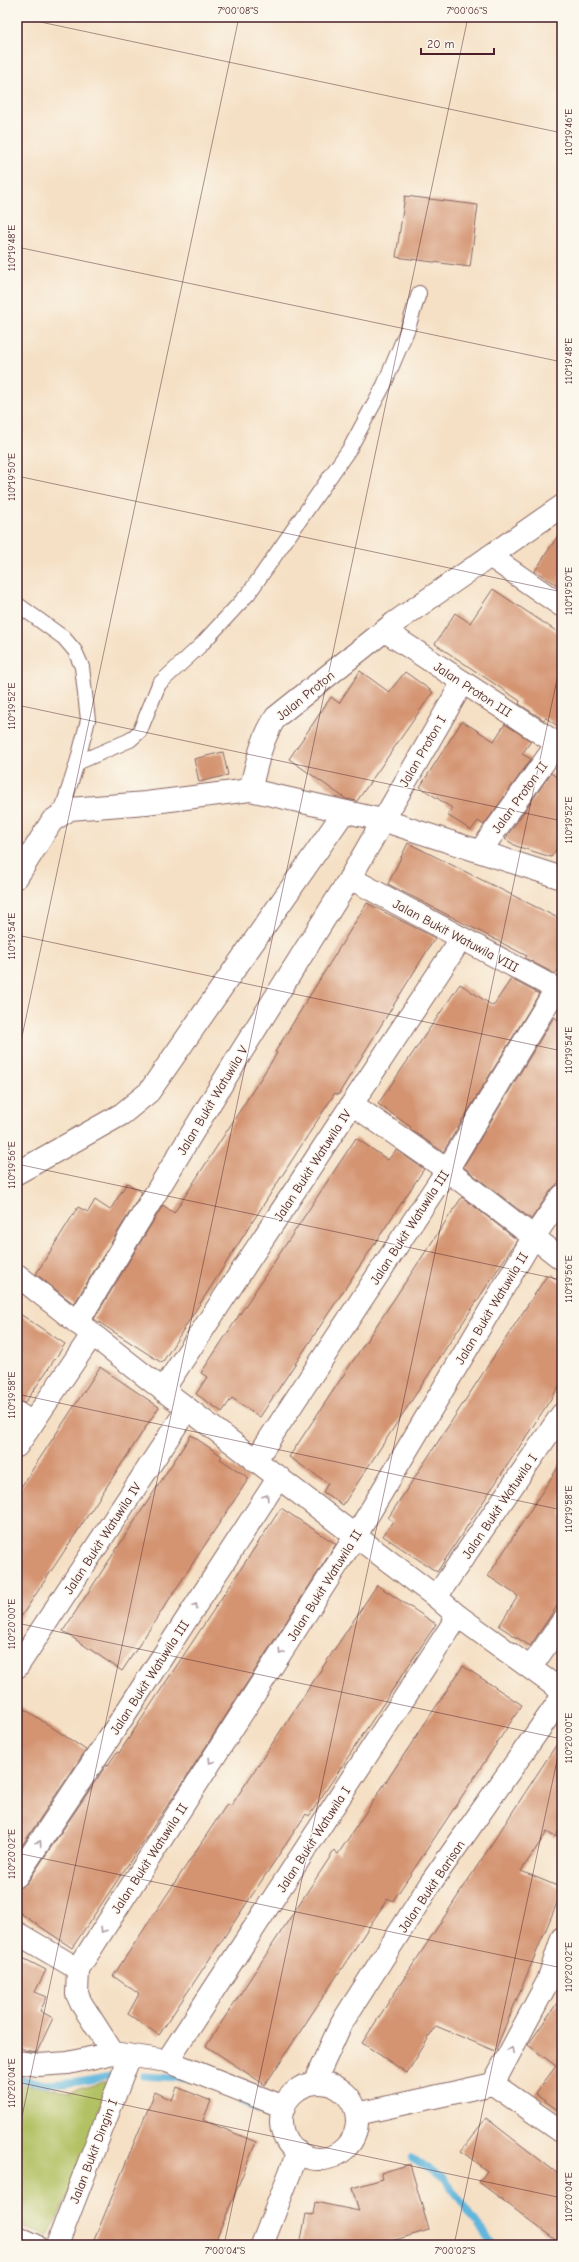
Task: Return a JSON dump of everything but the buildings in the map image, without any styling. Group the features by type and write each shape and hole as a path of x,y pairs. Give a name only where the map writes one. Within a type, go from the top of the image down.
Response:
{"street":[{"name":"Jalan Proton","path":"250,790 268,729 276,717 385,631 562,506"},
{"path":"490,556 562,606"},
{"name":"Jalan Proton III","path":"385,631 560,746"},
{"name":"Jalan Proton I","path":"350,878 382,820 463,682"},
{"name":"Jalan Proton II","path":"481,850 560,746"},
{"path":"20,865 52,821 61,813 70,809 146,804 250,790 382,820 481,850 562,878"},
{"path":"17,1173 122,1114 149,1092 344,812"},
{"name":"Jalan Bukit Watuwila VIII","path":"350,878 559,990"},
{"name":"Jalan Bukit Watuwila V","path":"17,1446 25,1418 84,1329 240,1054 350,878"},
{"name":"Jalan Bukit Watuwila IV","path":"163,1390 462,939"},
{"name":"Jalan Bukit Watuwila III","path":"255,1461 447,1170 559,990"},
{"path":"352,1104 447,1170 562,1259"},
{"name":"Jalan Bukit Watuwila II","path":"78,1969 355,1537 533,1238 562,1196"},
{"path":"17,1275 84,1329 255,1461 279,1477 355,1537 436,1597 458,1616 531,1667 562,1691"},
{"name":"Jalan Bukit Watuwila IV","path":"20,1656 188,1409"},
{"name":"Jalan Bukit Watuwila I","path":"436,1597 562,1414"},
{"name":"Jalan Bukit Watuwila III","path":"17,1876 125,1714 279,1477"},
{"name":"Jalan Bukit Watuwila I","path":"167,2061 458,1616"},
{"path":"531,1667 562,1622"},
{"name":"Jalan Bukit Barisan","path":"314,2083 341,2024 428,1887 562,1697"},
{"path":"17,1933 78,1969 77,1994 81,2003 121,2055"},
{"path":"357,2114 492,2084 555,1986 562,1938"},
{"path":"17,2062 39,2065 68,2063 121,2055 167,2061 284,2107"},
{"name":"Jalan Bukit Dingin I","path":"57,2245 121,2055"},
{"path":"314,2083 329,2084 342,2090 351,2100 357,2114 356,2129 350,2143 340,2153 326,2158 311,2158 298,2152 289,2144 283,2132 281,2120 284,2107 291,2096 302,2087 314,2083"},
{"path":"492,2084 562,2132"},
{"path":"262,2245 298,2152"},
{"path":"17,2237 35,2245"}],"lane":[{"path":"77,763 130,740 140,731 159,684 200,646 249,593 350,448 384,385 408,328 419,293"},
{"path":"17,604 64,638 75,651 82,667 88,720 77,763 61,813"}],"green space":[{"path":"104,2082 107,2083 97,2123 83,2162 67,2199 48,2235 17,2226 17,2084 72,2091"}],"waterway":[{"path":"17,2078 45,2084 79,2082 110,2076"},
{"path":"143,2076 191,2079"},
{"path":"242,2102 262,2111"},
{"path":"412,2158 444,2178 493,2245"}]}
